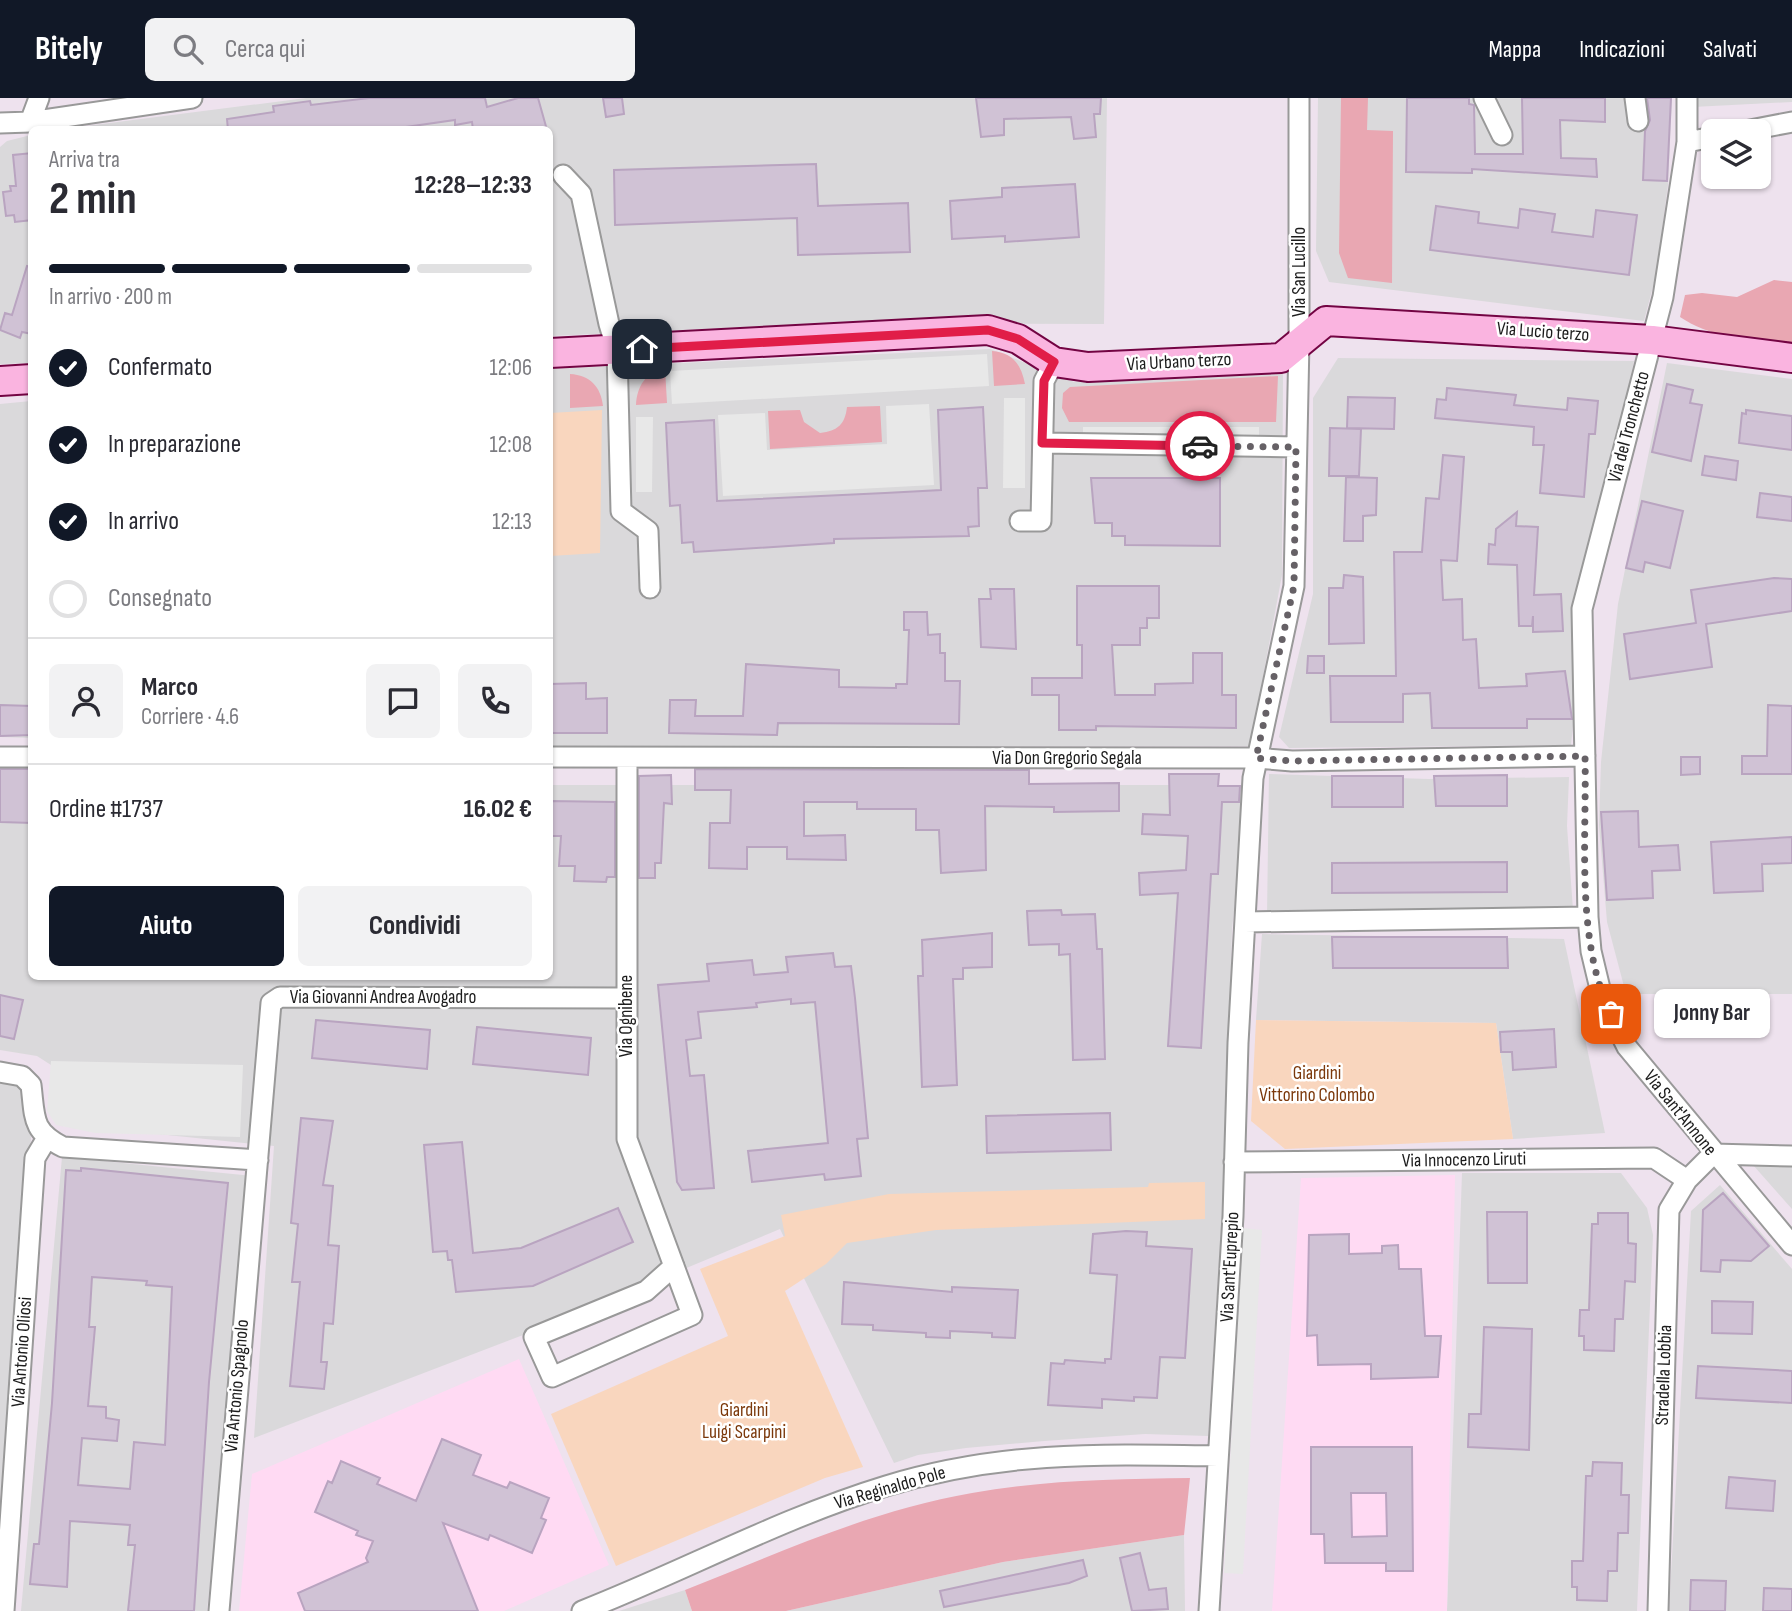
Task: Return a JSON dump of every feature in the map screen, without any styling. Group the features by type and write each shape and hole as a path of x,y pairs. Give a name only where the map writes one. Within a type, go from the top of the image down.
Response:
{"street":[{"path":"30,122 39,98"},
{"path":"0,123 30,122 192,98"},
{"name":"Via San Lucillo","path":"1256,758 1294,586 1299,341 1299,98"},
{"path":"1484,98 1502,135"},
{"path":"1635,98 1638,121"},
{"name":"Via del Tronchetto","path":"1585,756 1582,609 1663,297 1687,142 1687,98"},
{"path":"1771,126 1792,122"},
{"path":"1687,142 1701,139"},
{"path":"563,175 581,194 617,350 621,511 648,531 650,588"},
{"name":"Via Lucio terzo","path":"1299,341 1326,321 1652,340 1792,358"},
{"name":"Via Urbano terzo","path":"553,353 988,330 1018,339 1054,362 1088,367 1281,358 1299,341"},
{"path":"1020,521 1041,521 1044,381 1054,362"},
{"path":"0,382 28,379"},
{"path":"1042,443 1296,447"},
{"name":"Via Don Gregorio Segala","path":"553,758 1256,758 1292,761 1585,756"},
{"name":"Via Sant'Annone","path":"1585,756 1588,917 1591,951 1602,997 1628,1048 1713,1154 1792,1245"},
{"path":"0,757 28,757"},
{"name":"Via Ognibene","path":"627,758 627,1139 674,1266 692,1315 552,1377 534,1337 646,1291 674,1266"},
{"name":"Via Sant'Euprepio","path":"1209,1611 1256,758"},
{"path":"1245,922 1588,917"},
{"name":"Via Giovanni Andrea Avogadro","path":"258,1160 269,1010 271,1003 280,997 625,998"},
{"path":"0,1072 22,1076 31,1084 34,1121 47,1139 63,1147 258,1160"},
{"name":"Via Antonio Oliosi","path":"4,1611 35,1158 47,1139"},
{"path":"1713,1154 1792,1156"},
{"name":"Stradella Lobbia","path":"1658,1611 1669,1210 1687,1180 1713,1154"},
{"name":"Via Innocenzo Liruti","path":"1234,1162 1654,1158 1687,1180"},
{"name":"Via Antonio Spagnolo","path":"219,1611 258,1160"},
{"name":"Via Reginaldo Pole","path":"582,1611 803,1515 889,1485 976,1464 1058,1454 1218,1456"}],"shaded area":[{"path":"306,98 1107,98 1104,324 836,323 553,336 553,126 86,126"},
{"path":"1318,98 1672,98 1668,185 1656,275 1644,321 1329,282 1316,251"},
{"path":"1341,98 1368,98 1367,130 1393,131 1392,283 1348,278 1339,253"},
{"path":"1693,98 1792,98 1792,102 1693,107"},
{"path":"28,136 28,363 0,364 0,147 7,141"},
{"path":"1774,280 1792,282 1792,345 1719,334 1680,317 1685,295 1702,293 1737,297"},
{"path":"990,349 1074,382 1283,368 1282,575 1250,746 553,746 553,369"},
{"path":"992,351 1005,354 1015,361 1025,384 994,386"},
{"path":"987,354 989,386 672,404 670,371"},
{"path":"1338,358 1634,361 1586,599 1571,745 1289,748 1279,737 1313,594 1313,398"},
{"path":"1667,363 1792,379 1792,994 1626,994 1607,922 1599,825 1601,762 1618,604"},
{"path":"665,368 667,403 636,405 638,392 644,381 648,376"},
{"path":"570,374 593,383 600,393 603,406 570,408"},
{"path":"1278,376 1276,422 1069,422 1062,408 1063,393 1070,387"},
{"path":"1004,398 1025,398 1025,488 1003,488"},
{"path":"28,401 28,738 0,737 0,404"},
{"path":"929,404 934,485 723,496 718,415 765,413 767,450 887,444 886,406"},
{"path":"880,406 882,442 770,449 768,411 800,410 804,422 820,433 839,426 847,407"},
{"path":"636,417 653,417 652,492 636,492"},
{"path":"1083,427 1259,427 1259,440 1083,440"},
{"path":"1269,774 1429,779 1569,777 1567,826 1573,910 1267,915"},
{"path":"0,776 28,776 28,980 553,980 553,785 1248,785 1232,929 1226,1153 1208,1436 1145,1434 1044,1441 918,1455 894,1463 780,1229 552,1324 254,1438 274,1146 62,1124 51,1065 37,1056 0,1050"},
{"path":"1262,934 1564,939 1605,1133 1513,1139 1496,1023 1256,1020"},
{"path":"51,1061 243,1065 240,1137 95,1133 56,1125 47,1111"},
{"path":"0,1083 27,1087 31,1139 0,1502"},
{"path":"62,1157 253,1176 207,1611 21,1611"},
{"path":"1753,1165 1792,1165 1792,1209"},
{"path":"1462,1173 1621,1173 1647,1208 1653,1235 1637,1611 1447,1611"},
{"path":"1455,1175 1447,1611 1272,1611 1301,1178"},
{"path":"1720,1185 1792,1269 1792,1611 1669,1611 1691,1211"},
{"path":"1243,1228 1262,1230 1243,1574 1224,1573"},
{"path":"519,1359 609,1565 504,1611 239,1611 252,1474"},
{"path":"1190,1478 1184,1535 1003,1562 786,1611 692,1611 685,1590 862,1521 935,1501 972,1493 1053,1483"},
{"path":"1184,1535 1185,1611 786,1611 1003,1562"},
{"path":"685,1590 692,1611 619,1611"}],"green space":[{"path":"602,410 600,553 553,556 553,413"},
{"name":"Giardini Vittorino Colombo","path":"1256,1020 1496,1023 1513,1139 1285,1149 1251,1121"},
{"name":"Giardini Luigi Scarpini","path":"1205,1182 1205,1219 936,1230 847,1243 826,1264 785,1291 863,1467 825,1478 616,1566 551,1414 728,1336 700,1269 785,1236 781,1215 889,1194 1148,1187 1149,1183"}],"building":[{"path":"369,98 485,98 487,107 518,98 538,98 546,126 472,126 472,122 455,125 455,120 413,126 228,126 227,119 274,112 273,106 310,101 311,105"},
{"path":"603,98 622,98 624,114 606,117"},
{"path":"976,98 1101,98 1100,114 1094,114 1096,137 1074,139 1071,117 1004,119 1004,135 981,137"},
{"path":"1407,98 1469,98 1469,104 1474,105 1475,154 1523,154 1522,98 1605,98 1605,122 1560,120 1561,158 1596,159 1597,177 1472,169 1472,173 1406,172"},
{"path":"1647,98 1671,98 1667,181 1643,180 1645,131 1650,120"},
{"path":"28,153 28,220 15,222 14,215 6,216 3,192 11,191 10,186 16,186 13,155"},
{"path":"816,164 818,206 908,203 910,252 798,255 797,218 615,225 614,170"},
{"path":"1075,184 1079,237 1005,242 1005,236 952,239 950,201 1002,197 1002,188"},
{"path":"1436,206 1479,212 1478,223 1518,228 1520,209 1555,214 1552,232 1593,237 1596,210 1637,215 1629,275 1430,250"},
{"path":"28,266 28,333 22,332 20,338 0,330 5,313 12,315"},
{"path":"1667,384 1693,390 1690,403 1702,405 1691,461 1652,452"},
{"path":"1447,388 1516,395 1514,405 1567,410 1568,398 1598,401 1595,434 1589,434 1584,497 1540,493 1544,445 1533,445 1534,427 1435,418 1437,399 1446,400"},
{"path":"1348,397 1395,398 1394,429 1347,428"},
{"path":"983,407 987,488 978,488 979,526 968,527 969,536 834,539 834,543 694,552 693,542 682,543 680,505 670,506 666,423 714,420 717,501 885,493 941,490 938,410"},
{"path":"1746,410 1792,416 1792,450 1739,443 1742,413 1746,414"},
{"path":"1330,428 1361,429 1359,476 1329,476"},
{"path":"1443,455 1464,457 1457,561 1441,560 1443,600 1462,599 1463,640 1476,639 1479,688 1527,686 1526,674 1565,671 1572,719 1527,719 1527,728 1432,728 1430,693 1403,694 1403,722 1331,722 1330,676 1396,676 1394,552 1422,552 1426,498 1439,499"},
{"path":"1705,456 1738,461 1736,480 1702,475"},
{"path":"1346,477 1377,478 1376,515 1363,516 1363,541 1344,541"},
{"path":"1091,478 1220,478 1220,546 1125,545 1125,536 1112,536 1112,523 1095,523"},
{"path":"1760,493 1792,497 1792,521 1757,517"},
{"path":"1642,501 1683,511 1670,568 1645,562 1643,572 1626,568"},
{"path":"1517,512 1516,526 1538,527 1534,595 1561,594 1563,631 1533,632 1533,616 1532,626 1519,626 1517,565 1488,564 1489,544 1495,545 1496,529"},
{"path":"1344,575 1363,577 1364,643 1329,644 1329,588 1343,588"},
{"path":"1774,578 1792,579 1792,611 1706,624 1712,667 1630,679 1624,634 1696,623 1691,590"},
{"path":"1077,586 1159,586 1159,618 1147,618 1147,628 1140,628 1140,645 1112,645 1115,695 1155,695 1155,684 1193,683 1193,653 1222,653 1222,695 1236,695 1236,728 1096,726 1096,730 1059,730 1059,695 1032,695 1032,678 1082,678 1082,645 1077,645"},
{"path":"990,589 1014,589 1016,649 981,647 979,599 991,599"},
{"path":"904,612 927,612 928,635 940,634 940,653 945,653 945,681 960,681 959,724 778,723 777,735 669,733 670,700 696,700 695,716 743,716 746,664 839,670 839,687 896,688 896,684 907,684 909,630 904,630"},
{"path":"1308,656 1324,656 1324,673 1307,673"},
{"path":"586,683 586,699 607,698 607,733 553,733 553,684"},
{"path":"0,705 28,706 28,735 0,736"},
{"path":"1768,705 1792,706 1792,774 1742,774 1742,756 1767,756"},
{"path":"1681,757 1700,757 1700,774 1681,775"},
{"path":"0,769 28,769 28,823 0,822"},
{"path":"695,769 1029,770 1029,784 1119,783 1119,811 1054,812 1054,807 985,806 986,870 941,873 939,830 916,830 916,809 857,809 857,802 804,802 804,836 845,835 846,860 787,859 787,847 747,847 747,869 709,868 710,823 730,823 731,790 695,790"},
{"path":"1169,774 1219,774 1218,786 1240,786 1239,802 1222,802 1218,874 1211,874 1201,1048 1168,1046 1178,893 1140,895 1139,873 1186,870 1188,836 1142,834 1143,814 1170,815"},
{"path":"671,775 672,804 664,803 661,863 655,863 655,878 639,878 639,776"},
{"path":"1507,775 1507,806 1436,806 1434,776"},
{"path":"1332,776 1403,776 1403,807 1332,807"},
{"path":"553,801 615,802 615,877 607,877 606,882 574,881 575,866 559,866 561,836 553,836"},
{"path":"1638,811 1639,847 1678,845 1680,870 1652,871 1653,898 1607,900 1601,812"},
{"path":"1792,837 1792,863 1762,864 1763,891 1714,893 1711,842"},
{"path":"1507,862 1507,892 1332,893 1332,863"},
{"path":"1061,910 1062,915 1095,914 1097,949 1102,949 1105,1059 1073,1060 1070,954 1059,955 1059,944 1029,945 1027,911"},
{"path":"992,933 992,967 963,968 963,979 953,979 957,1085 922,1087 918,976 923,976 922,940"},
{"path":"1332,937 1507,937 1508,968 1333,968"},
{"path":"833,953 835,967 851,966 868,1138 857,1139 861,1176 825,1180 824,1174 752,1182 748,1151 828,1143 815,1002 791,1004 791,999 756,1003 757,1007 698,1012 701,1038 686,1040 690,1076 704,1075 714,1188 682,1190 677,1182 658,985 709,981 707,964 752,960 754,975 788,972 786,957"},
{"path":"0,995 23,1000 14,1039 0,1036"},
{"path":"316,1020 430,1030 427,1069 312,1058"},
{"path":"477,1027 591,1038 588,1075 473,1064"},
{"path":"1554,1029 1556,1067 1513,1070 1512,1052 1501,1052 1500,1032"},
{"path":"1110,1113 1111,1150 987,1153 986,1116"},
{"path":"301,1118 333,1121 323,1185 333,1186 328,1245 339,1246 333,1324 324,1323 321,1362 327,1362 324,1389 290,1386 300,1282 292,1282 298,1224 291,1223"},
{"path":"462,1142 473,1253 521,1248 618,1208 633,1242 533,1286 456,1292 452,1260 448,1260 447,1251 433,1252 424,1145"},
{"path":"81,1168 228,1183 209,1382 194,1611 128,1611 135,1545 128,1545 130,1525 70,1521 67,1587 30,1584 34,1544 39,1544 52,1403 66,1170 81,1171","holes":["92,1277 147,1281 146,1285 172,1287 165,1445 134,1442 130,1489 78,1485 82,1438 117,1441 119,1420 106,1418 106,1407 88,1406 95,1327 89,1327"]},
{"path":"1723,1193 1769,1246 1751,1261 1721,1260 1720,1272 1701,1271 1703,1210"},
{"path":"1487,1212 1527,1212 1527,1283 1488,1283"},
{"path":"1598,1213 1628,1213 1628,1243 1636,1244 1635,1282 1625,1281 1623,1319 1615,1319 1614,1351 1584,1350 1584,1336 1579,1336 1580,1310 1589,1310 1592,1224 1598,1224"},
{"path":"1147,1232 1146,1246 1192,1249 1185,1358 1160,1357 1157,1398 1134,1397 1134,1401 1102,1399 1102,1408 1048,1405 1051,1363 1064,1364 1065,1360 1105,1363 1105,1359 1111,1359 1117,1275 1090,1273 1093,1234"},
{"path":"1349,1234 1349,1254 1382,1253 1382,1246 1398,1245 1399,1269 1421,1269 1425,1336 1441,1336 1438,1377 1371,1379 1371,1364 1318,1365 1317,1335 1307,1336 1309,1235"},
{"path":"844,1282 952,1292 952,1287 1018,1290 1015,1338 992,1337 992,1333 950,1331 950,1338 926,1337 926,1333 873,1330 873,1325 842,1324"},
{"path":"1712,1301 1753,1302 1752,1334 1712,1333"},
{"path":"1484,1327 1532,1329 1529,1450 1468,1447 1469,1414 1481,1414"},
{"path":"1698,1366 1792,1371 1792,1403 1696,1398"},
{"path":"442,1439 481,1455 473,1475 507,1488 510,1482 549,1498 541,1518 546,1520 532,1553 490,1535 488,1540 443,1523 478,1611 305,1611 298,1593 368,1562 366,1558 373,1541 356,1535 358,1531 315,1512 328,1481 332,1483 341,1461 380,1478 377,1484 416,1501"},
{"path":"1311,1447 1412,1447 1413,1571 1386,1571 1386,1563 1325,1563 1324,1534 1311,1534","holes":["1351,1493 1386,1493 1387,1536 1352,1537"]},
{"path":"1593,1462 1622,1463 1621,1495 1629,1495 1628,1533 1618,1533 1617,1571 1608,1571 1607,1601 1577,1600 1577,1587 1572,1587 1572,1561 1583,1561 1586,1476 1592,1476"},
{"path":"1729,1477 1775,1481 1773,1511 1726,1508"},
{"path":"1140,1553 1149,1590 1166,1588 1168,1609 1132,1611 1120,1558"},
{"path":"1083,1560 1087,1576 1069,1583 944,1607 940,1591"},
{"path":"1691,1580 1726,1581 1725,1611 1690,1611"},
{"path":"1764,1588 1792,1589 1792,1611 1763,1611"}],"way so far":[{"path":"1200,446 1296,447 1294,586 1256,758 1292,761 1585,756 1591,951 1602,997 1611,1014"}],"place":[{"name":"Jonny Bar","path":"1611,1014"}],"route":[{"path":"642,349 999,331 1018,339 1054,362 1044,381 1042,443 1200,446"}]}
